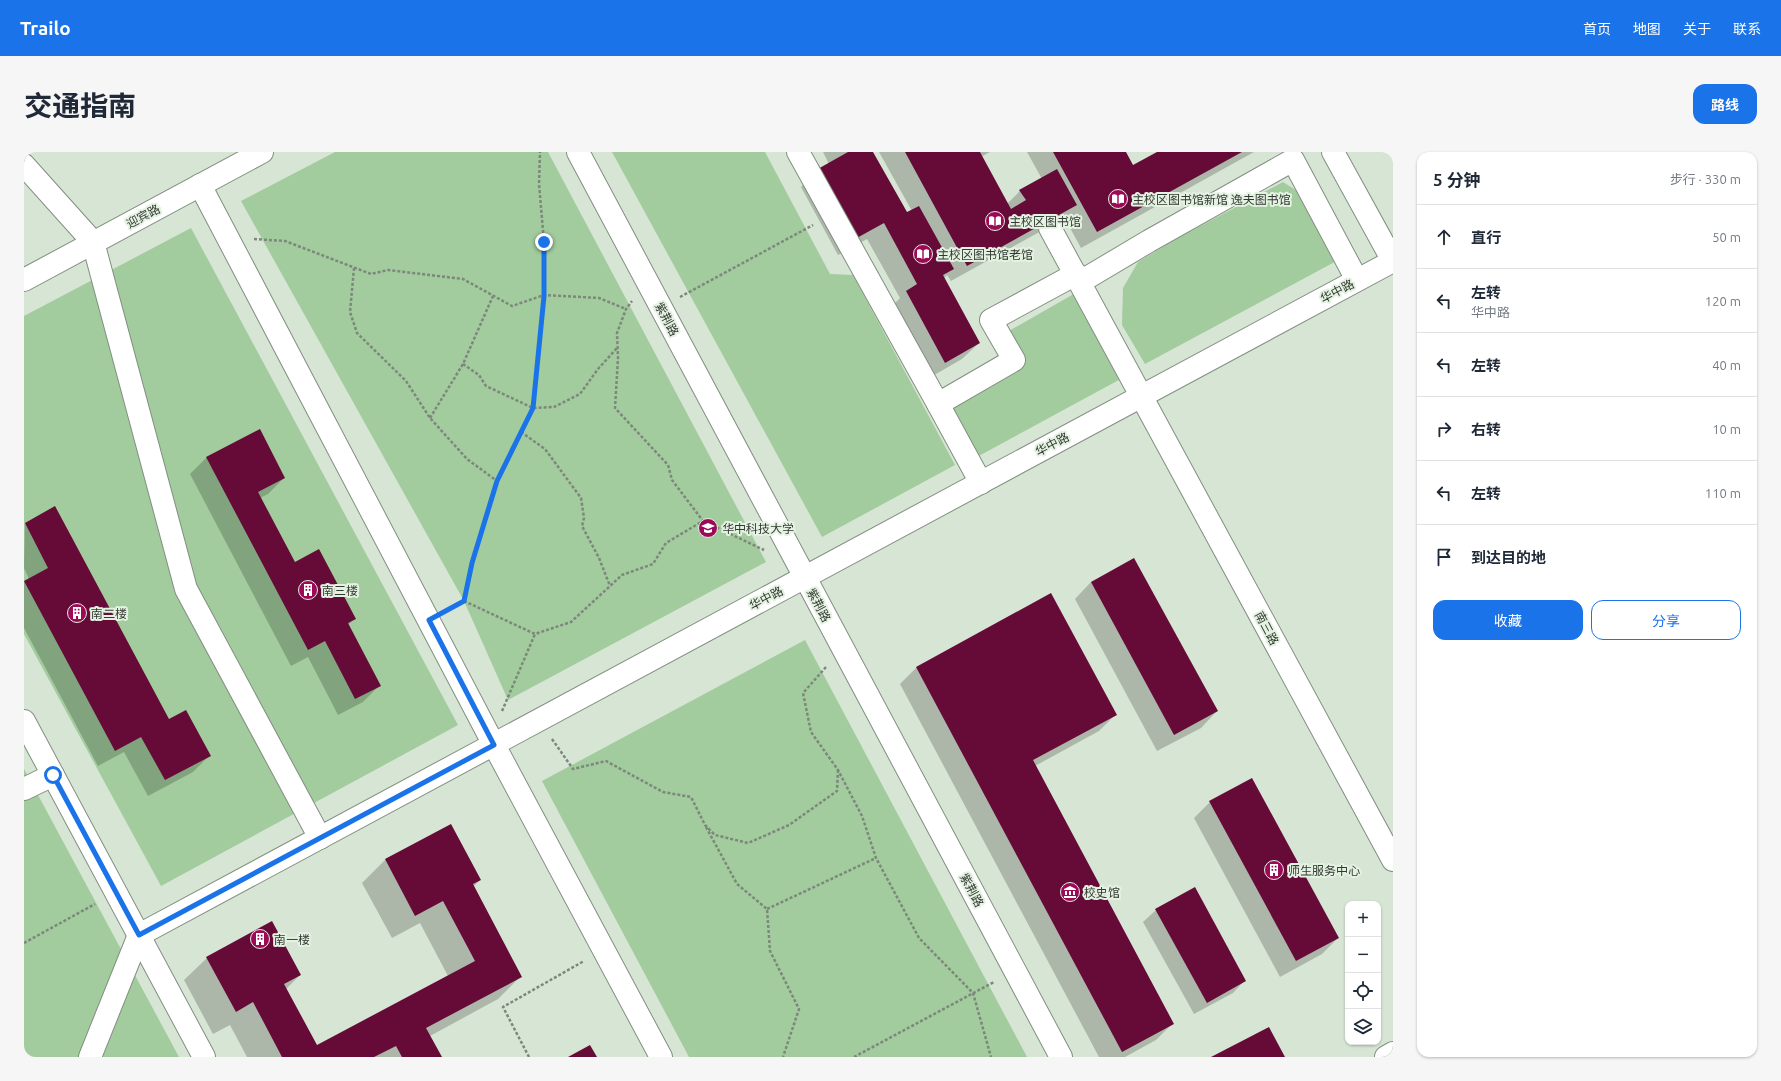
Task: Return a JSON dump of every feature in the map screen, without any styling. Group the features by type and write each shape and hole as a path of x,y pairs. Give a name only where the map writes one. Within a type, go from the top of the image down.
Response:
{"street":[{"name":"迎宾路","path":"24,280 262,152"},
{"name":"紫荆路","path":"578,152 1061,1057"},
{"path":"798,152 981,483"},
{"path":"1333,152 1393,261"},
{"path":"938,404 1014,360 991,320 1078,278 1149,241 1300,156 1357,280"},
{"path":"24,165 93,242 186,589 320,838"},
{"path":"200,185 492,741 661,1057"},
{"name":"南三路","path":"1050,228 1393,860"},
{"name":"华中路","path":"139,935 320,838 492,741 540,720 1393,261"},
{"path":"24,721 204,1057"},
{"path":"24,789 53,775"},
{"path":"90,1057 139,935"},
{"path":"1386,1057 1393,1053"}],"path":[{"path":"429,620 464,601 472,563 497,481 533,408 544,296 544,242 539,184 540,152"},
{"path":"661,308 833,214"},
{"path":"228,237 285,241 371,274 388,270 463,279 512,306 544,296 599,298 626,309"},
{"path":"354,268 350,312 357,333 406,381 430,418 467,459 497,481"},
{"path":"647,282 626,309 616,333 618,358 615,408 668,465 672,480 703,521 764,550"},
{"path":"430,418 463,364 493,296"},
{"path":"463,364 479,375 486,386 533,408 554,407 580,394 598,369 617,347"},
{"path":"521,432 545,449 581,498 584,518 582,526 599,558 610,586"},
{"path":"464,601 535,634 571,622 622,575 653,564 666,542 703,521"},
{"path":"492,741 535,634"},
{"path":"843,648 803,693 811,732 838,770 862,816 876,858 919,938 973,993 991,1057"},
{"path":"540,720 573,769 606,761 663,792 691,797 737,884 767,909 770,951 799,1009 783,1057"},
{"path":"705,825 715,835 748,843 789,825 837,792 838,770"},
{"path":"767,909 876,858"},
{"path":"24,943 116,892"},
{"path":"529,1057 503,1007 604,950"},
{"path":"854,1057 1015,971"}],"green space":[{"path":"335,152 548,152 766,562 508,700 464,601 241,201"},
{"path":"612,152 765,152 830,274 853,275 955,465 822,537"},
{"path":"1283,182 1310,199 1342,258 1145,364 1122,325 1123,288 1138,262 1178,238"},
{"path":"191,228 458,725 161,886 24,634 24,316"},
{"path":"1079,291 1128,375 975,458 947,410 1012,374 993,340"},
{"path":"805,640 1027,1057 689,1057 542,781"},
{"path":"24,769 179,1057 24,1057"}],"building":[{"name":"主校区图书馆老馆","path":"848,152 873,152 907,212 919,206 954,269 943,275 980,343 945,363 906,291 917,284 884,223 855,239 816,170"},
{"name":"主校区图书馆","path":"905,152 980,152 1011,209 1026,200 1019,190 1057,169 1077,205 967,266"},
{"name":"主校区图书馆新馆 逸夫图书馆","path":"1053,152 1126,152 1133,165 1157,152 1242,152 1097,232"},
{"name":"南三楼","path":"260,429 285,478 258,492 295,562 319,549 356,619 348,623 381,686 355,699 325,641 308,650 206,457"},
{"name":"南二楼","path":"55,506 169,719 186,710 211,756 165,780 141,737 115,751 24,581 48,568 25,523"},
{"path":"1134,558 1218,711 1174,735 1091,582"},
{"name":"校史馆","path":"1051,593 1117,715 1033,760 1174,1024 1122,1052 916,667"},
{"name":"师生服务中心","path":"1252,778 1339,938 1296,961 1209,801"},
{"name":"南一楼","path":"451,824 481,880 473,884 522,977 426,1028 442,1057 402,1057 396,1046 374,1057 282,1057 253,1002 236,1012 206,957 272,921 301,975 284,984 317,1045 475,961 443,901 415,916 385,859"},
{"path":"1195,887 1246,981 1207,1003 1155,909"},
{"path":"1269,1027 1285,1057 1211,1057"},
{"path":"590,1045 597,1057 568,1057"}],"place":[{"name":"主校区图书馆新馆 逸夫图书馆","path":"1118,199"},
{"name":"主校区图书馆","path":"995,221"},
{"name":"主校区图书馆老馆","path":"923,254"},
{"name":"华中科技大学","path":"708,528"},
{"name":"南三楼","path":"308,590"},
{"name":"南二楼","path":"77,613"},
{"name":"师生服务中心","path":"1274,870"},
{"name":"校史馆","path":"1070,892"},
{"name":"南一楼","path":"260,939"}],"route":[{"path":"53,775 139,935 494,745 429,620 464,601 472,563 497,481 533,408 544,296 544,242"}]}
